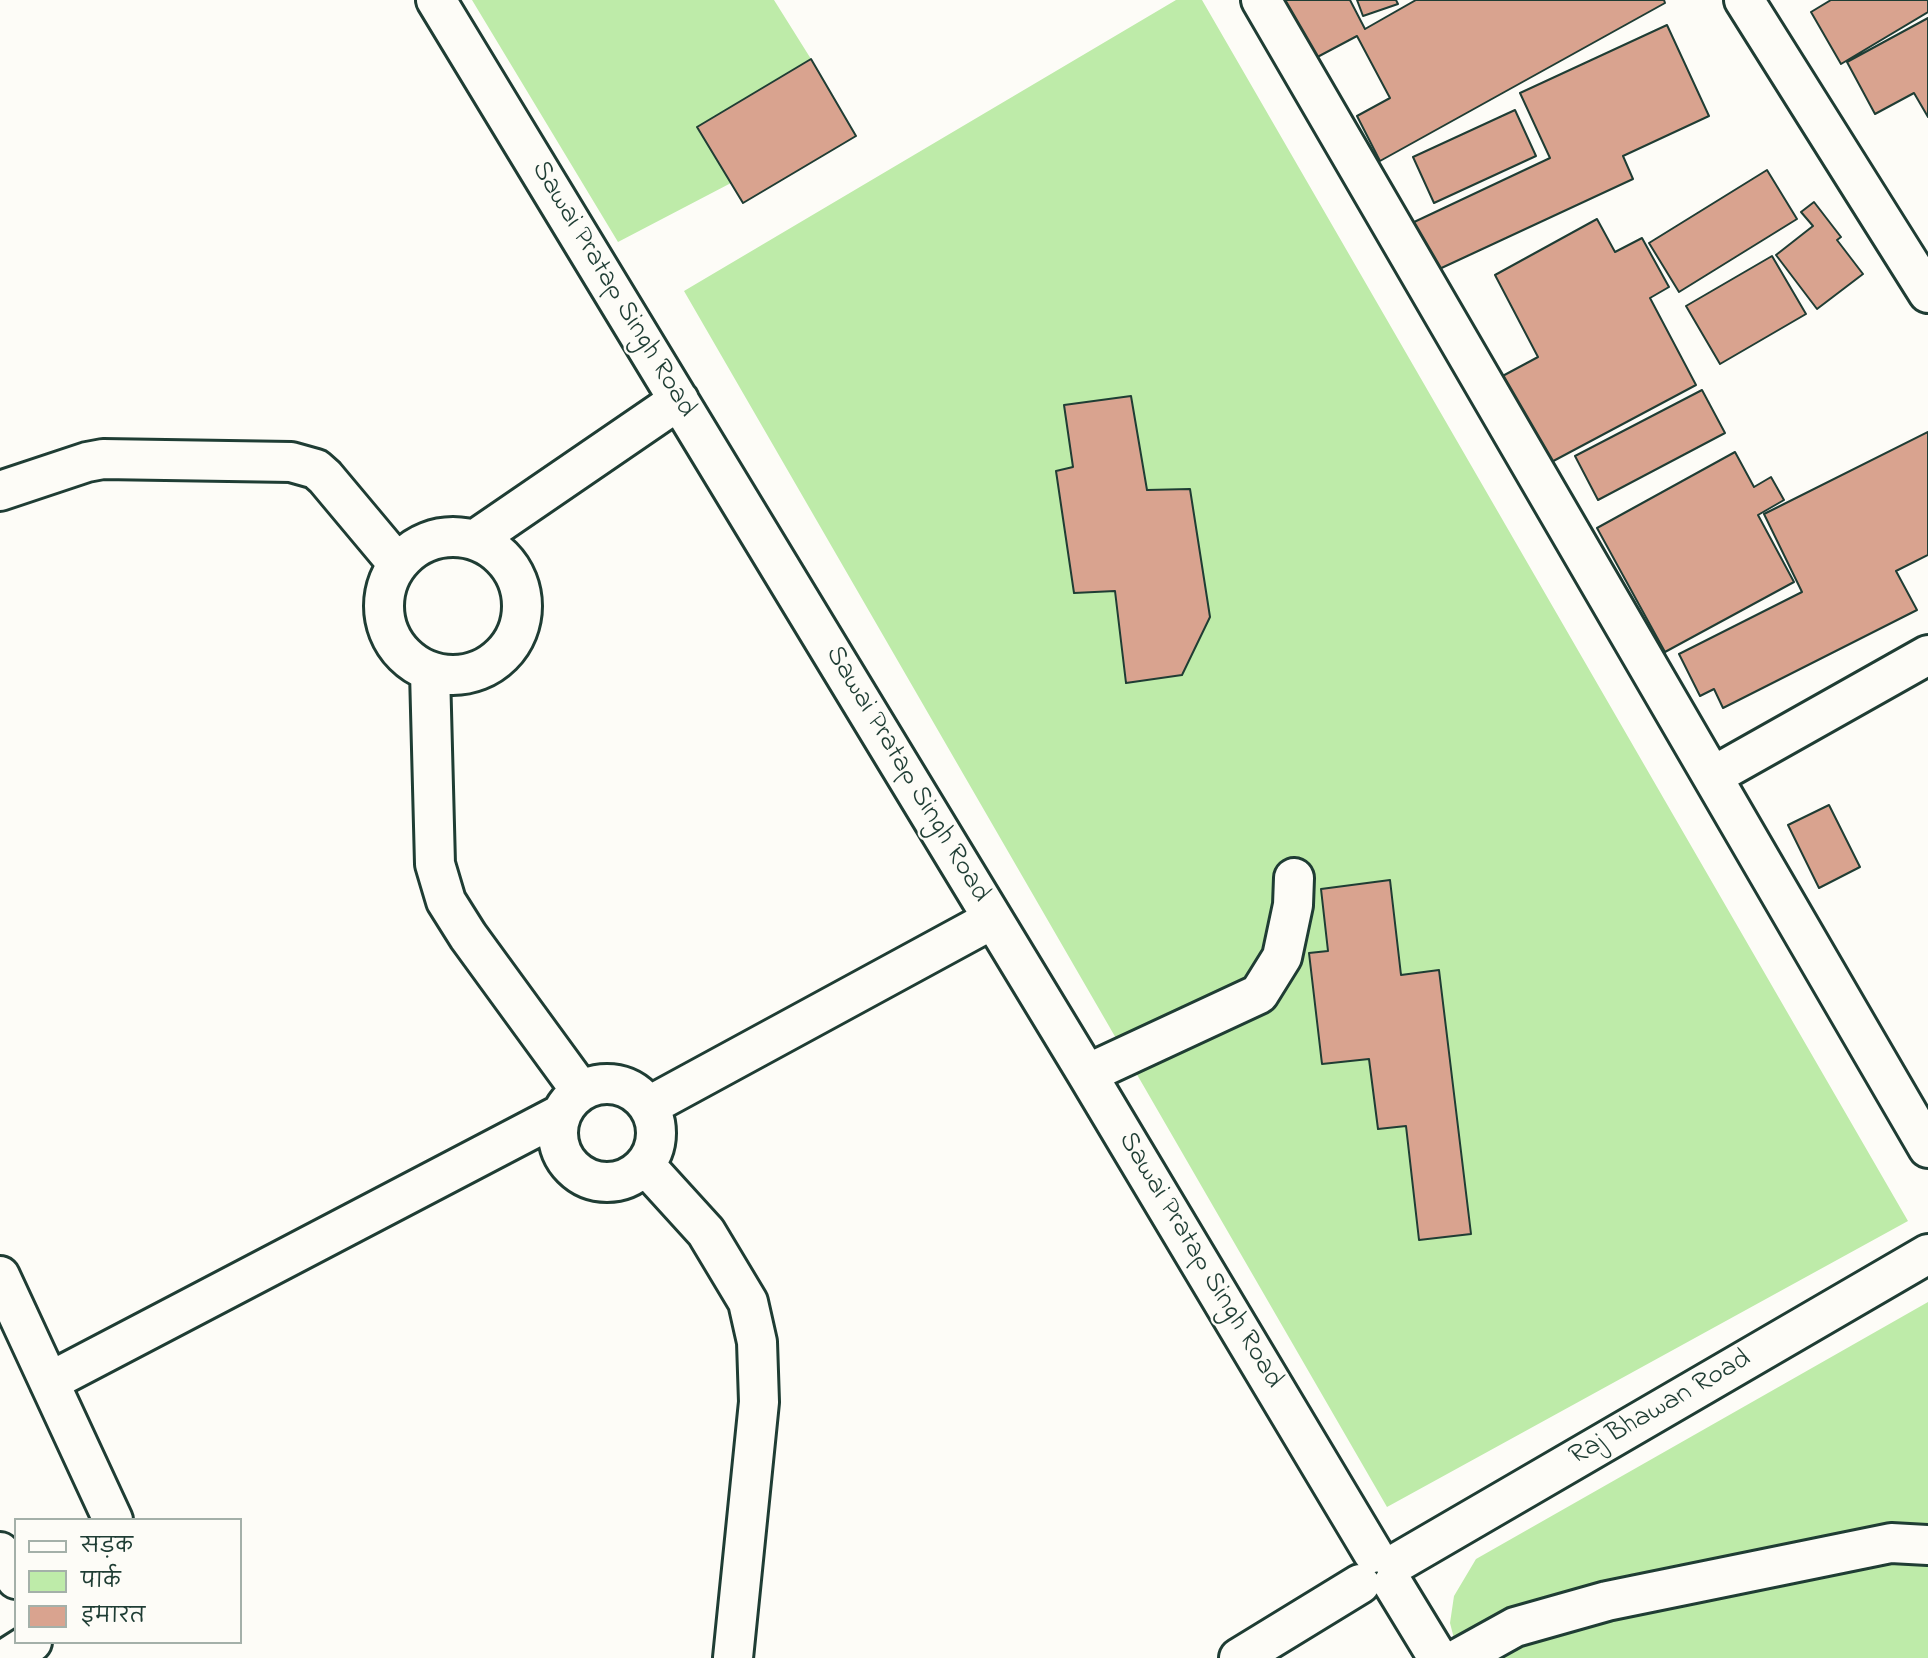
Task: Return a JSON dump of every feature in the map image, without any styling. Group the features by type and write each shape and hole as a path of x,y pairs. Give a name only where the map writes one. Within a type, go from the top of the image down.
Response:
{"street":[{"name":"Sawai Pratap Singh Road","path":"436,0 1087,1074 1380,1571 1438,1658"},
{"path":"1261,0 1928,1149"},
{"path":"1744,0 1928,293"},
{"path":"476,539 679,400"},
{"path":"0,491 103,459 291,462 316,469 325,477 397,563"},
{"path":"454,536 476,539 494,550 510,565 519,585 522,607 519,628 508,648 492,663 473,673 452,676 430,672 411,661 395,646 386,626 383,604 387,583 397,563 412,548 432,538 454,536"},
{"path":"1713,776 1928,655"},
{"path":"430,672 435,864 446,901 571,1103"},
{"path":"1087,1074 1259,994 1282,957 1293,905 1294,878"},
{"path":"649,1106 993,919"},
{"path":"49,1381 571,1103 595,1085 625,1086 649,1106 655,1121 656,1136 653,1152 645,1165 633,1175 619,1181 589,1179 575,1171 562,1158 557,1143 557,1130 571,1103"},
{"path":"645,1165 706,1232 748,1302 757,1342 759,1402 733,1658"},
{"name":"Raj Bhawan Road","path":"1239,1658 1380,1571 1928,1254"},
{"path":"0,1276 112,1518"},
{"path":"1459,1658 1515,1627 1607,1601 1892,1543 1928,1545"},
{"path":"0,1552 14,1576"},
{"path":"7,1658 29,1644"}],"green space":[{"path":"472,0 774,0 811,59 698,127 731,183 618,242"},
{"path":"1176,0 1202,0 1908,1221 1387,1507 684,291"},
{"path":"1928,1302 1928,1658 1459,1658 1450,1623 1454,1596 1476,1559"}],"building":[{"path":"1269,0 1350,0 1365,29 1416,0 1664,0 1665,3 1380,161 1357,116 1390,98 1357,36 1308,62"},
{"path":"1357,0 1396,0 1398,4 1363,16"},
{"path":"1831,0 1928,0 1928,12 1841,64 1811,12"},
{"path":"1928,18 1928,117 1914,93 1875,114 1847,62"},
{"path":"1667,25 1709,116 1623,156 1633,179 1435,271 1412,223 1550,158 1520,93"},
{"path":"811,59 856,136 743,203 697,127"},
{"path":"1515,110 1536,156 1434,203 1413,157"},
{"path":"1767,170 1797,219 1679,292 1649,243"},
{"path":"1814,202 1841,237 1837,240 1863,274 1817,309 1776,255 1813,226 1801,212"},
{"path":"1597,219 1615,252 1642,238 1669,287 1650,298 1696,385 1544,466 1497,379 1538,357 1495,275"},
{"path":"1772,256 1806,314 1720,364 1686,306"},
{"path":"1702,390 1725,433 1598,500 1575,456"},
{"path":"1131,396 1147,490 1190,489 1210,617 1182,675 1126,683 1115,591 1074,593 1056,471 1073,467 1064,405"},
{"path":"1928,432 1928,555 1896,571 1917,610 1723,708 1714,689 1700,696 1679,654 1802,592 1764,514"},
{"path":"1735,452 1754,487 1771,477 1784,500 1758,515 1794,582 1665,652 1597,528"},
{"path":"1829,805 1860,867 1819,888 1788,825"},
{"path":"1390,880 1401,975 1439,970 1471,1234 1419,1240 1406,1126 1378,1129 1369,1059 1322,1064 1309,953 1328,951 1321,889"}]}
